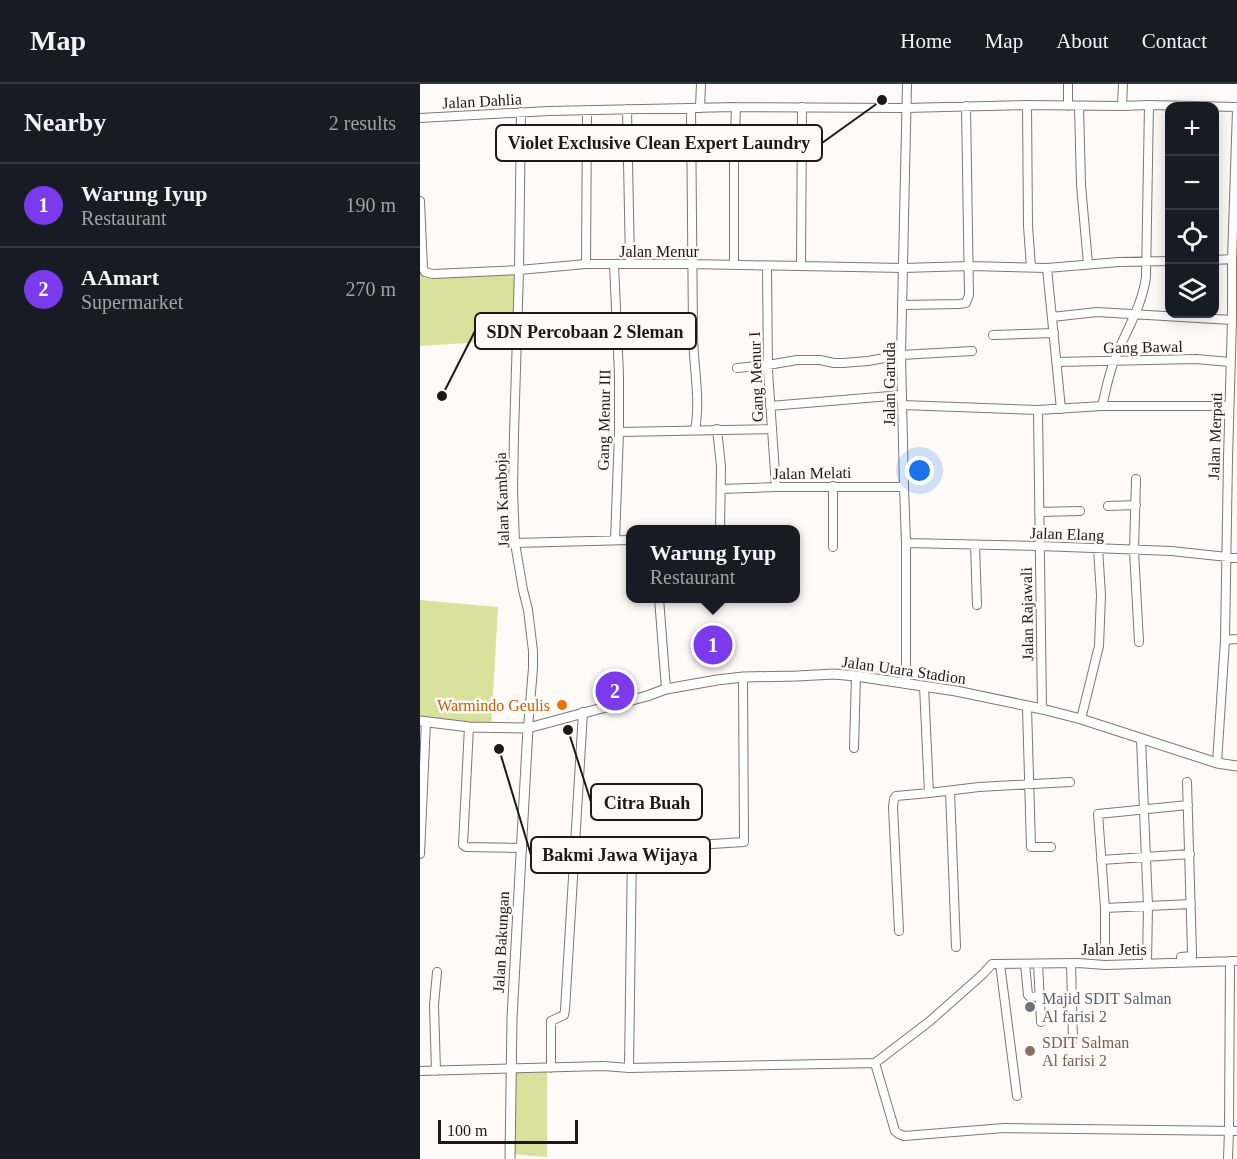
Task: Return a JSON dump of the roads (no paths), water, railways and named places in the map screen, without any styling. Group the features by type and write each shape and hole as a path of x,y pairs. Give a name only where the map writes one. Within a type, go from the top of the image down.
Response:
{"street":[{"path":"700,108 701,84"},
{"name":"Jalan Garuda","path":"906,684 902,305 907,84"},
{"path":"1068,84 1068,106"},
{"path":"1122,106 1123,84"},
{"path":"1027,105 1028,226 1031,267"},
{"path":"1102,406 1114,360 1139,308 1144,292 1149,105"},
{"name":"Jalan Dahlia","path":"420,118 521,112 736,107 905,108 1149,105 1237,108"},
{"path":"902,305 966,303 969,295 966,106"},
{"path":"1079,106 1081,185 1088,264"},
{"path":"734,265 736,107"},
{"path":"801,266 802,107"},
{"path":"691,108 691,264 697,397 695,429"},
{"name":"Jalan Merpati","path":"1217,763 1225,640 1228,458 1234,375 1230,362 1234,294 1232,259 1237,108"},
{"path":"627,109 630,264"},
{"path":"586,264 587,111"},
{"name":"Jalan Kamboja","path":"521,112 513,490 516,543 533,651 528,728"},
{"name":"Jalan Menur","path":"420,201 422,262 425,272 433,274 586,264 1047,268 1165,261"},
{"path":"1219,260 1232,259"},
{"name":"Gang Menur III","path":"614,264 619,375 615,540"},
{"name":"Gang Menur I","path":"767,266 768,365 776,487"},
{"path":"1047,268 1061,409"},
{"path":"1052,317 1097,312 1232,320"},
{"path":"616,318 693,317"},
{"path":"993,335 1053,333"},
{"path":"737,368 797,360 843,363 902,355 972,351"},
{"name":"Gang Bawal","path":"1056,362 1114,360 1230,362"},
{"path":"770,406 902,395"},
{"path":"902,405 1038,410 1102,406 1232,411"},
{"name":"Jalan Rajawali","path":"1038,410 1042,709"},
{"path":"717,429 720,458 720,525"},
{"path":"619,432 771,429"},
{"path":"1228,458 1237,458"},
{"path":"1136,479 1134,551 1139,642"},
{"path":"833,486 833,547"},
{"name":"Jalan Melati","path":"721,489 904,487"},
{"path":"1108,506 1136,505"},
{"path":"1039,512 1080,511"},
{"path":"516,543 626,540"},
{"name":"Jalan Elang","path":"906,543 1171,551 1237,558"},
{"path":"975,545 977,605"},
{"path":"1081,719 1099,646 1101,595 1098,548"},
{"path":"659,603 666,689"},
{"path":"1225,640 1237,639"},
{"name":"Jalan Utara Stadion","path":"423,722 469,727 528,728 666,689 717,680 743,676 834,674 956,691 1042,709 1081,719 1217,763 1237,766"},
{"path":"629,1068 632,849 744,842 743,676"},
{"path":"854,748 856,676"},
{"path":"924,686 928,793"},
{"path":"1027,707 1031,848 1051,847"},
{"path":"551,1068 551,1021 564,1015 565,1010 583,712"},
{"path":"420,854 423,722"},
{"path":"469,727 463,845 466,847 522,848"},
{"name":"Jalan Bakungan","path":"510,1159 512,1018 528,728"},
{"path":"1141,739 1148,906 1147,963"},
{"path":"899,931 893,807 896,796 979,787 1070,782"},
{"path":"1181,957 1192,956 1187,782"},
{"path":"950,791 956,947"},
{"path":"1105,952 1105,908 1098,814 1188,805"},
{"path":"1101,860 1190,854"},
{"path":"1105,908 1191,904"},
{"path":"1228,1159 1233,1131 1233,961"},
{"name":"Jalan Jetis","path":"996,964 1105,965 1233,961"},
{"path":"1071,963 1073,1039"},
{"path":"420,1071 875,1063 930,1021 996,964 1017,1096"},
{"path":"1025,964 1028,995 1030,997 1040,996"},
{"path":"1038,964 1041,1022"},
{"path":"436,1071 434,1005 437,972"},
{"path":"875,1063 895,1131 904,1136 1004,1128 1233,1131"}],"place":[{"name":"Violet Exclusive Clean Expert Laundry","path":"882,100"},
{"name":"SDN Percobaan 2 Sleman","path":"442,396"},
{"name":"Warung Iyup","path":"713,645"},
{"name":"AAmart","path":"615,691"},
{"name":"Warmindo Geulis","path":"562,705"},
{"name":"Citra Buah","path":"568,730"},
{"name":"Bakmi Jawa Wijaya","path":"499,749"},
{"name":"Majid SDIT Salman Al farisi 2","path":"1030,1007"},
{"name":"SDIT Salman Al farisi 2","path":"1030,1051"}]}
